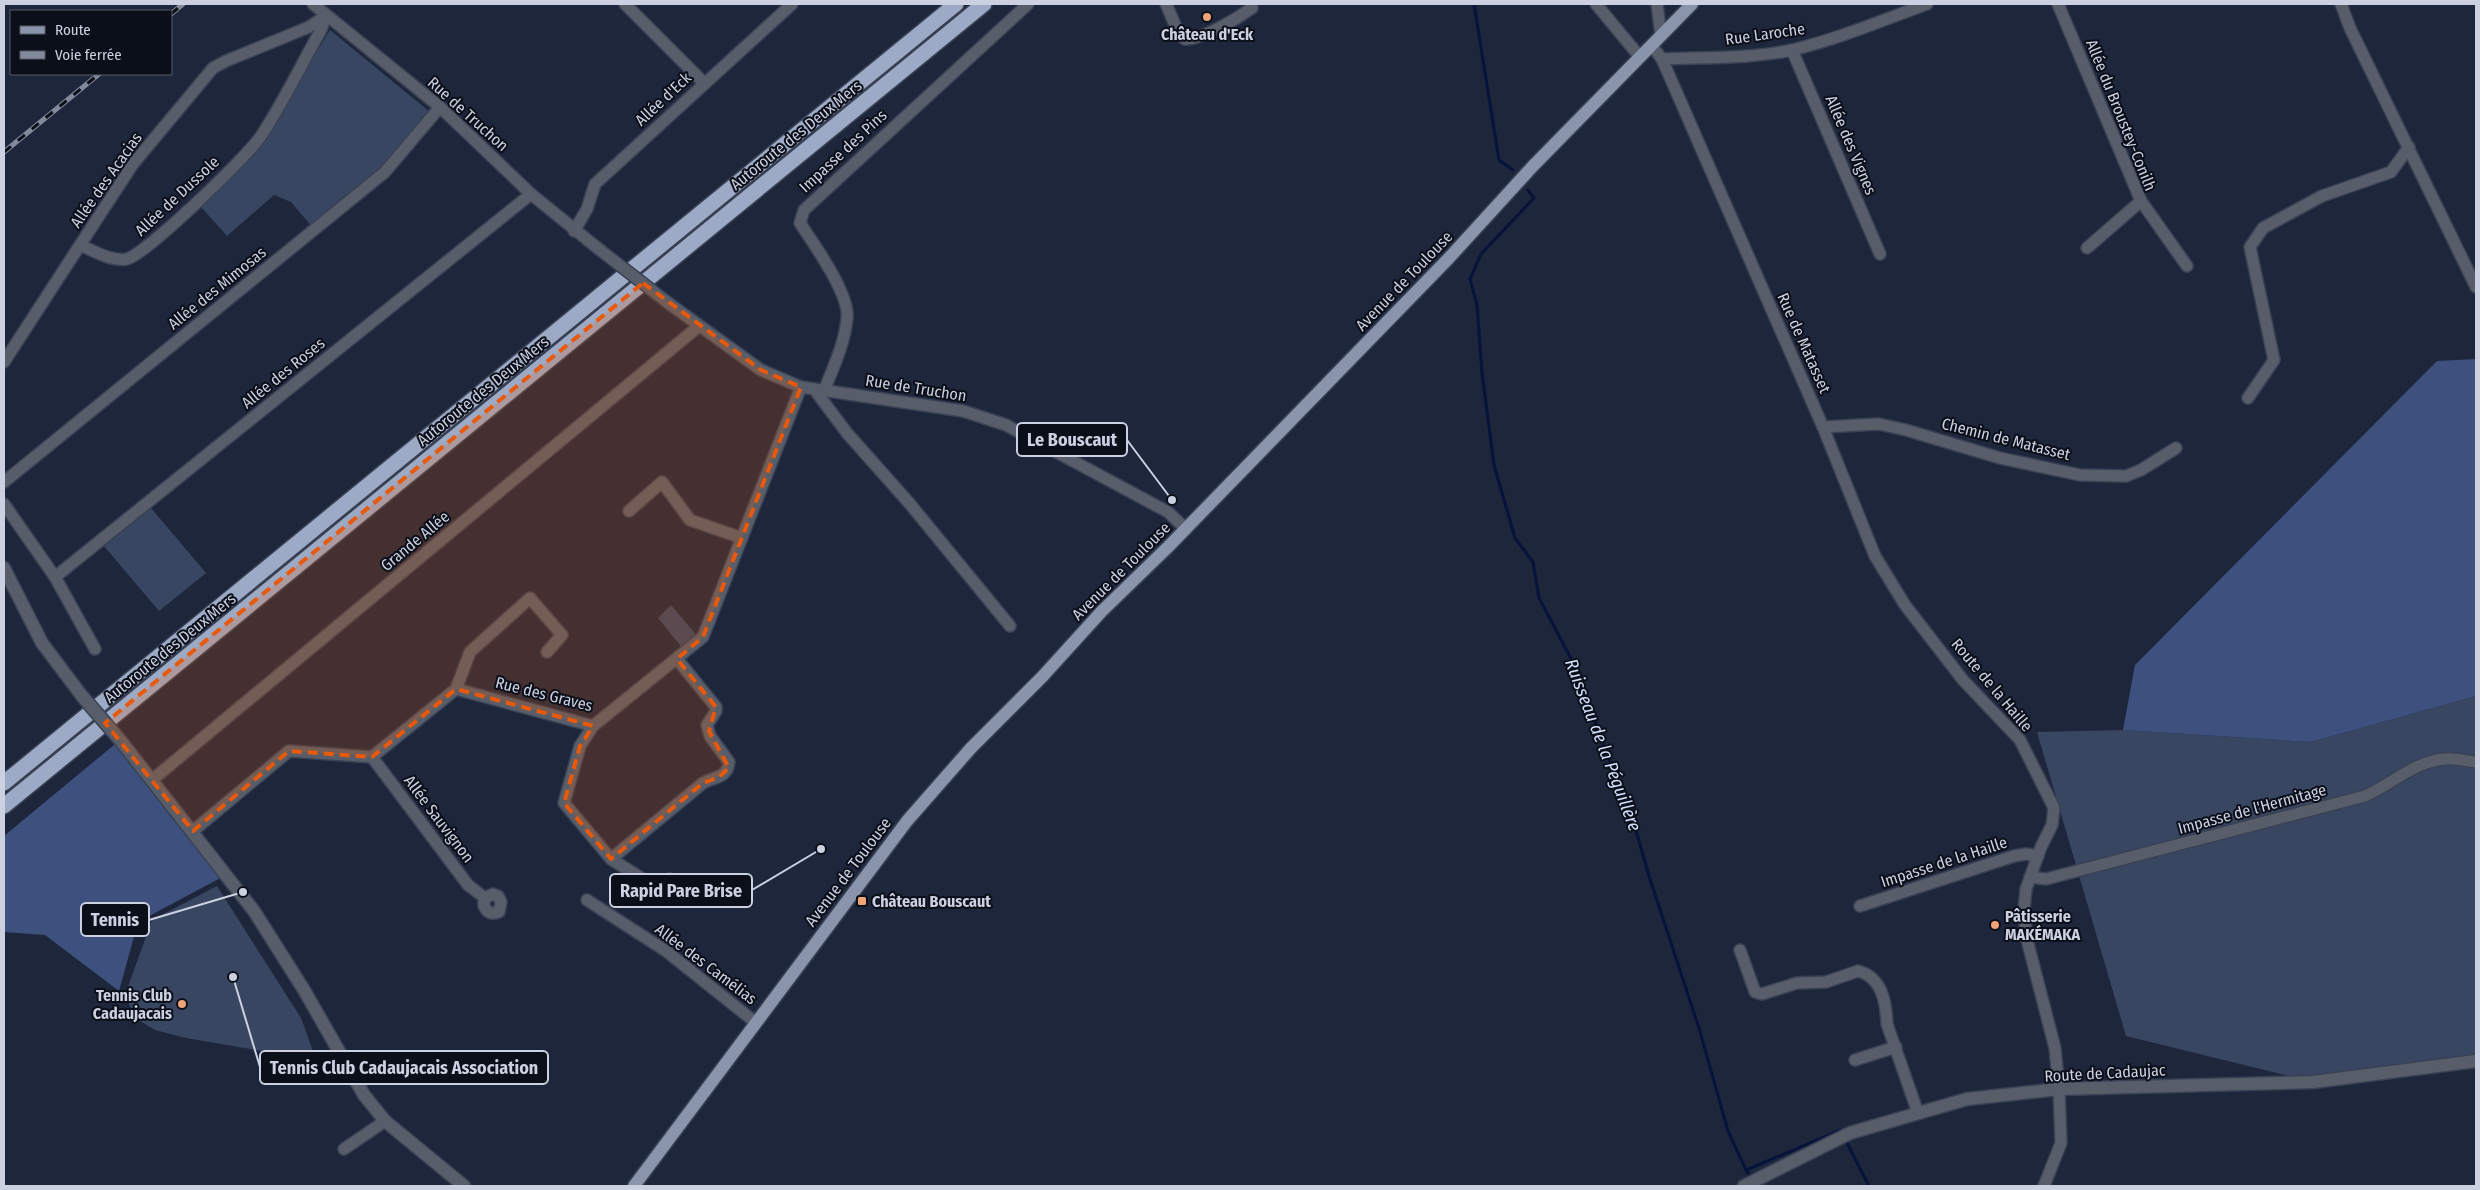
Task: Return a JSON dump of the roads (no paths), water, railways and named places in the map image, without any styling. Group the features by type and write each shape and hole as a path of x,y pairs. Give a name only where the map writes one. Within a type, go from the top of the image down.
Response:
{"highway":[{"name":"Autoroute des Deux Mers","path":"4,783 956,4"},
{"name":"Autoroute des Deux Mers","path":"4,806 984,4"}],"main road":[{"name":"Avenue de Toulouse","path":"634,1186 755,1022 913,814 971,748 1042,677 1102,611 1186,529 1449,258 1533,166 1692,4"}],"street":[{"name":"Rue de Truchon","path":"313,4 440,107 531,194 574,231 699,326 761,370 801,387 963,411 1006,425 1168,512 1186,529"},
{"path":"625,4 704,83"},
{"name":"Allée d'Eck","path":"574,231 587,209 595,184 792,4"},
{"name":"Impasse des Pins","path":"819,390 838,354 848,316 838,284 800,222 804,210 1028,4"},
{"path":"1166,4 1178,34 1185,39 1193,38 1233,21 1252,8"},
{"path":"1596,4 1640,56"},
{"path":"1656,41 1657,4"},
{"name":"Rue Laroche","path":"1662,60 1792,50 1842,35 1924,4"},
{"name":"Allée du Broustey-Conilh","path":"2058,4 2141,201 2088,248"},
{"path":"2341,4 2350,28 2476,287"},
{"name":"Allée des Acacias","path":"80,245 133,164 213,68 226,60 309,27 326,16"},
{"name":"Allée de Dussole","path":"80,245 114,259 127,259 138,254 165,232 260,138 322,30 326,16"},
{"name":"Rue de Matasset","path":"1656,41 1662,60 1823,427 1875,556 1905,605 1937,646"},
{"name":"Allée des Vignes","path":"1792,50 1880,254"},
{"name":"Allée des Mimosas","path":"4,482 385,172 440,107"},
{"path":"2248,398 2274,360 2250,247 2263,228 2322,196 2391,172 2409,147"},
{"name":"Allée des Roses","path":"54,577 531,194"},
{"path":"2141,201 2187,266"},
{"path":"6,355 80,245"},
{"name":"Grande Allée","path":"152,780 699,326"},
{"name":"Rue des Graves","path":"456,689 593,726 704,637 801,387"},
{"path":"819,390 847,433 910,504 1010,626"},
{"name":"Chemin de Matasset","path":"1823,427 1879,424 1906,430 2000,458 2080,475 2126,476 2141,470 2176,448"},
{"path":"629,511 662,482 690,520 742,538"},
{"path":"4,504 54,577 95,649"},
{"path":"4,568 42,643 82,696 193,831 254,911 304,990 364,1095 385,1121 464,1186"},
{"path":"193,831 289,751 372,756 456,689 470,652 530,598 562,635 547,652"},
{"name":"Route de la Haille","path":"1937,646 1963,680 2020,740 2054,808 2052,825 2026,889 2024,910 2026,936 2055,1048 2060,1090 2061,1143 2044,1186"},
{"path":"610,859 703,783 726,774 729,768 729,762 709,731 708,725 716,711 716,707 677,659"},
{"path":"593,726 580,746 564,802 610,859 652,885 670,879"},
{"name":"Allée Sauvignon","path":"372,756 468,885 485,898"},
{"name":"Impasse de l'Hermitage","path":"2030,877 2046,879 2365,796 2388,786 2420,764 2446,759 2476,762"},
{"name":"Impasse de la Haille","path":"1860,906 2014,856 2026,854 2038,856"},
{"name":"Allée des Camélias","path":"587,900 666,951 755,1022"},
{"path":"1740,950 1755,992 1762,994 1797,983 1826,982 1858,971 1867,974 1879,986 1896,1047 1918,1113"},
{"path":"1855,1060 1896,1047"},
{"name":"Route de Cadaujac","path":"1747,1184 1850,1133 1967,1099 2060,1090 2313,1082 2476,1060"},
{"path":"344,1150 385,1121"}],"waterway":[{"name":"Ruisseau de la Péguillère","path":"1474,4 1499,160 1513,170"},
{"name":"Ruisseau de la Péguillère","path":"1528,190 1534,198 1481,254 1470,279 1477,305 1482,373 1494,465 1515,538 1533,562 1539,598 1577,670 1606,752 1631,813 1649,876 1699,1028 1728,1131 1750,1176"},
{"path":"1746,1170 1841,1130"},
{"path":"1846,1141 1869,1186"}],"railway":[{"path":"172,13 183,4"},
{"path":"4,152 98,75"}],"place":[{"name":"Château d'Eck","path":"1207,17"},
{"name":"Le Bouscaut","path":"1172,500"},
{"name":"Rapid Pare Brise","path":"821,849"},
{"name":"Tennis","path":"243,892"},
{"name":"Château Bouscaut","path":"862,901"},
{"name":"Pâtisserie MAKÉMAKA","path":"1995,925"},
{"name":"Tennis Club Cadaujacais Association","path":"233,977"},
{"name":"Tennis Club Cadaujacais","path":"182,1004"}]}
